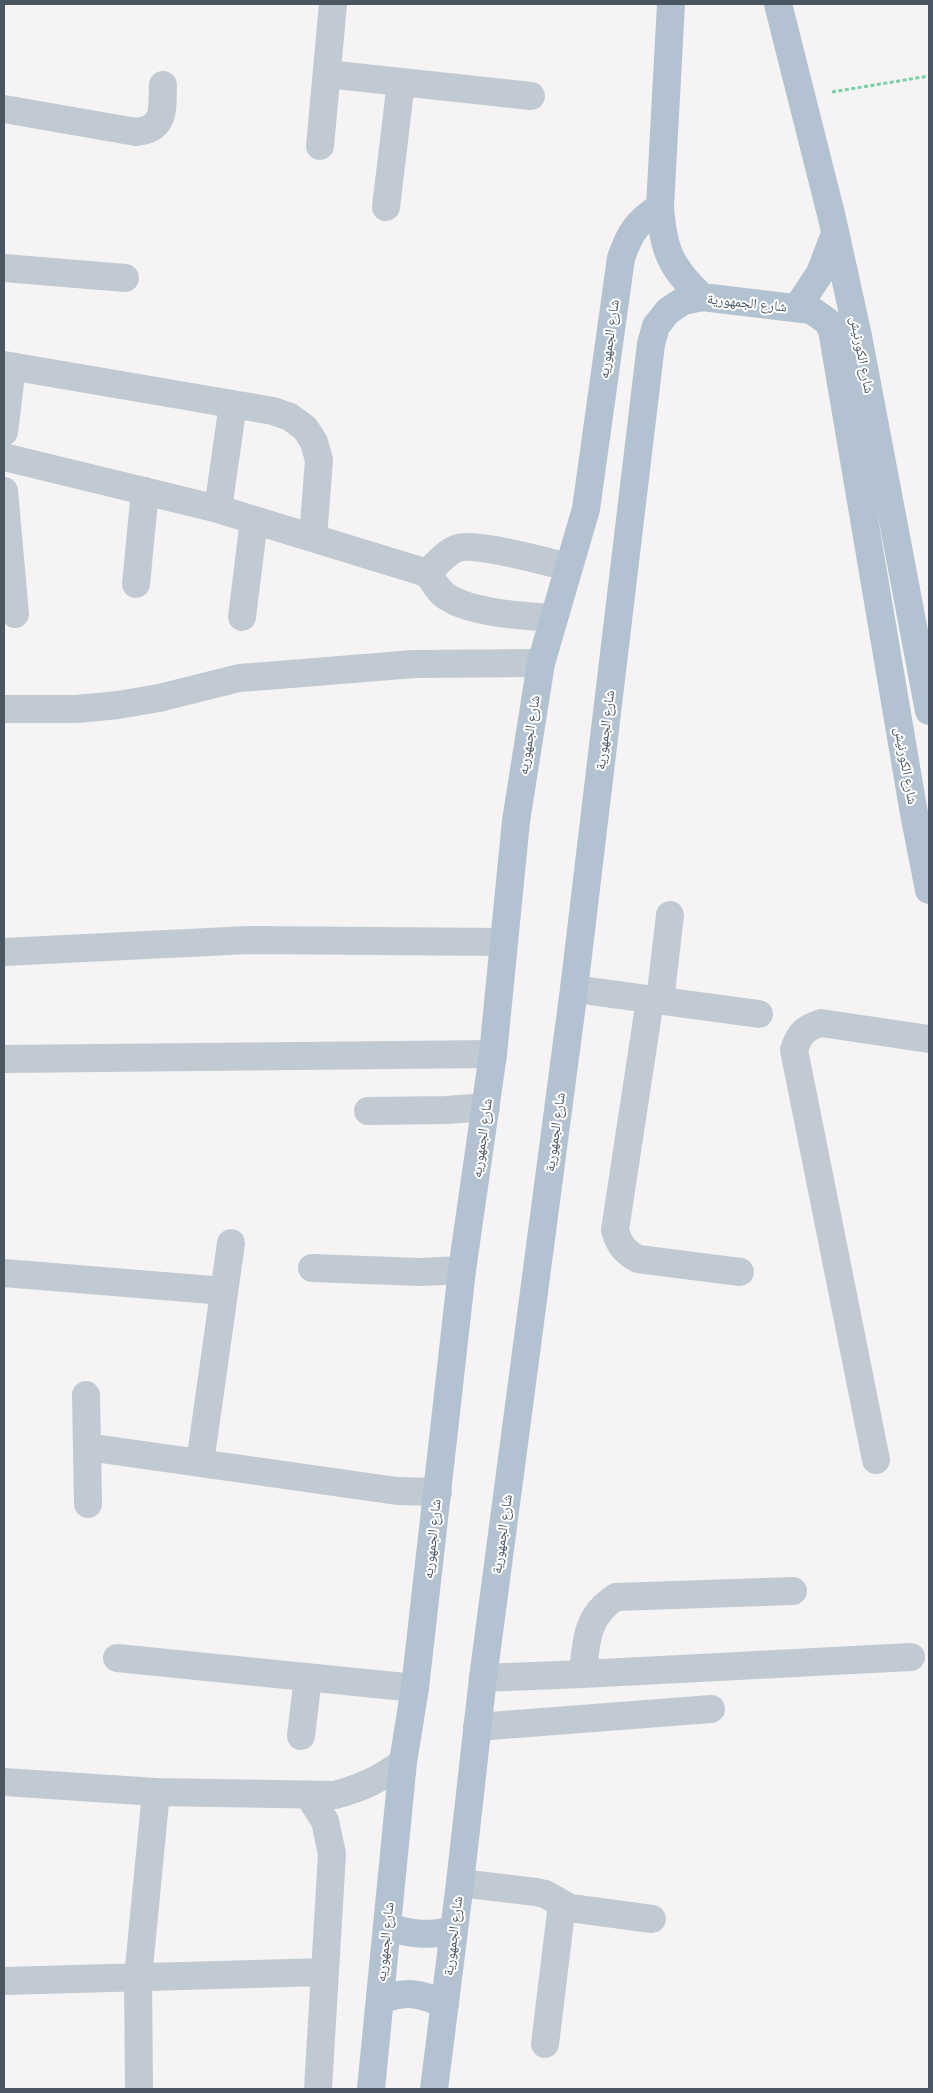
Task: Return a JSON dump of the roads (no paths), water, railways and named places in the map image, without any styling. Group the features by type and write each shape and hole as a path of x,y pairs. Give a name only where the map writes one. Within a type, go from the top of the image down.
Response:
{"main road":[{"path":"671,4 660,207 661,233 670,258 683,279 702,297"},
{"name":"شارع الكورنيش","path":"778,4 835,234 858,336 929,711"},
{"name":"شارع الجمهوريه","path":"371,2089 403,1762 415,1688 462,1270 493,1054 516,821 541,663 586,509 621,258 628,237 641,220 660,207"},
{"path":"796,308 820,273 835,234"},
{"name":"شارع الجمهورية","path":"434,2089 483,1678 574,990 651,344 656,326 668,311 683,302 702,297 796,308"},
{"name":"شارع الكورنيش","path":"796,308 811,310 820,314 828,321 832,330 929,890"},
{"path":"387,1926 403,1932 420,1935 454,1930"},
{"path":"380,2000 396,1994 413,1993 430,1997 444,2005"}],"street":[{"path":"320,146 334,4"},
{"path":"327,74 531,96"},
{"path":"386,207 401,82"},
{"path":"4,109 136,132 147,131 156,125 162,116 163,85"},
{"path":"4,268 125,278"},
{"path":"4,432 8,366 273,411 290,417 304,428 314,442 319,460 313,537"},
{"path":"218,509 233,404"},
{"path":"4,458 218,509 427,573 441,592 462,604 501,614 553,618"},
{"path":"4,491 15,614"},
{"path":"136,584 145,491"},
{"path":"242,617 254,520"},
{"path":"427,573 448,554 456,549 465,547 509,553 569,567"},
{"path":"4,709 77,709 118,705 159,698 221,682 266,676 414,664 541,663"},
{"path":"670,915 615,1230 619,1242 627,1253 638,1259 740,1272"},
{"path":"4,952 249,940 503,942"},
{"path":"574,990 760,1014"},
{"path":"876,1460 794,1050 798,1037 808,1027 821,1023 929,1038"},
{"path":"4,1059 493,1054"},
{"path":"368,1111 446,1110 486,1107"},
{"path":"200,1463 231,1243"},
{"path":"312,1268 420,1272 462,1270"},
{"path":"4,1274 224,1291"},
{"path":"86,1395 88,1504"},
{"path":"87,1447 397,1491 438,1492"},
{"path":"583,1674 586,1642 594,1618 603,1605 616,1597 793,1591"},
{"path":"483,1678 911,1657"},
{"path":"116,1658 415,1688"},
{"path":"301,1736 308,1677"},
{"path":"477,1727 710,1708"},
{"path":"4,1782 156,1792 335,1795 359,1788 382,1778 403,1762"},
{"path":"139,2089 138,1978 156,1792"},
{"path":"310,1796 325,1821 330,1837 332,1854 318,2089"},
{"path":"460,1883 536,1892 545,1894 562,1904 582,1911 652,1919"},
{"path":"545,2044 562,1904"},
{"path":"4,1981 325,1972"}]}
